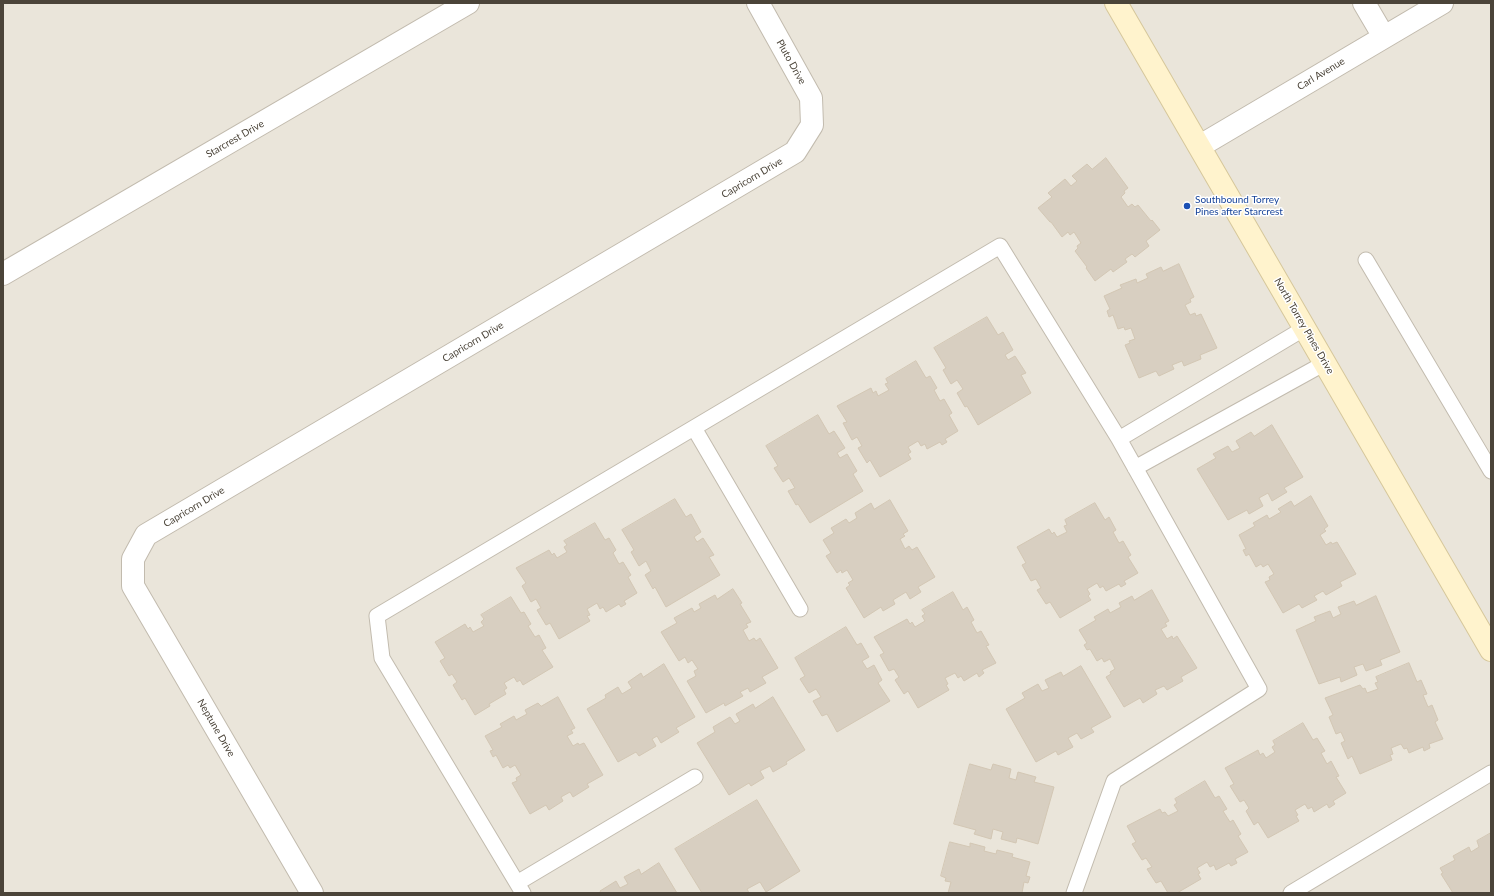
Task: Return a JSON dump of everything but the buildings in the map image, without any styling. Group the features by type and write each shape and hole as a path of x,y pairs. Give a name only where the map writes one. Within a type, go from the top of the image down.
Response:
{"main road":[{"name":"North Torrey Pines Drive","path":"1116,3 1491,650"}],"street":[{"name":"Starcrest Drive","path":"3,274 468,3"},
{"name":"Pluto Drive","path":"758,3 811,98 812,125"},
{"path":"1364,3 1384,37"},
{"name":"Carl Avenue","path":"1200,146 1442,3"},
{"name":"Capricorn Drive","path":"133,558 146,535 795,152 812,125"},
{"name":"Neptune Drive","path":"133,558 133,586 312,893"}],"lane":[{"path":"695,777 520,888 382,658 377,616 1000,246 1119,439 1259,688 1114,781 1074,893"},
{"path":"1366,260 1491,471"},
{"path":"1119,439 1305,328"},
{"path":"1135,468 1325,364"},
{"path":"694,428 800,610"},
{"path":"1291,893 1491,773"}],"shaded area":[{"path":"3,3 1491,3 1491,893 3,893"}],"place":[{"name":"Southbound Torrey Pines after Starcrest","path":"1187,206"}]}
